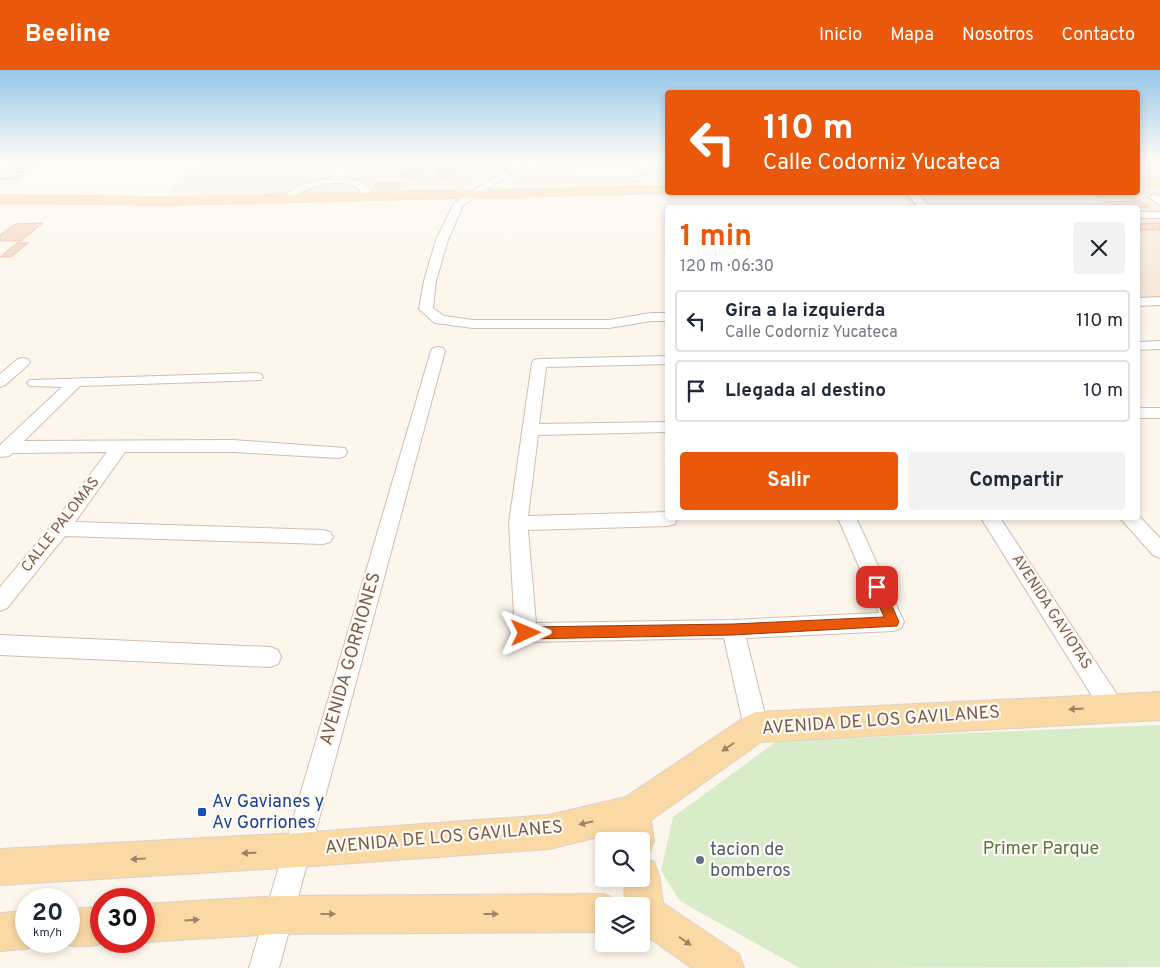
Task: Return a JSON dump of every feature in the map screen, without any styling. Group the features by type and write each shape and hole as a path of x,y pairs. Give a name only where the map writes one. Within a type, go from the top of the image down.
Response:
{"main road":[{"name":"AVENIDA DE LOS GAVILANES","path":"0,867 298,850 635,826 756,727 1160,706"},
{"path":"155,922 279,914 595,914"},
{"path":"650,917 725,968"},
{"path":"0,932 15,931"}],"street":[{"path":"459,203 442,240 430,281 426,309 440,320 473,324 609,324 651,317 665,317"},
{"path":"1140,216 1160,215"},
{"path":"1140,302 1160,302"},
{"path":"1140,346 1160,345"},
{"name":"AVENIDA GORRIONES","path":"264,968 438,350"},
{"path":"665,360 539,363 518,523 526,633 733,629 892,622 848,520"},
{"path":"0,382 23,362"},
{"path":"35,383 256,377"},
{"path":"4,451 76,382"},
{"path":"1140,414 1159,414"},
{"path":"529,430 665,427"},
{"path":"4,451 121,446 233,446 339,452"},
{"name":"CALLE PALOMAS","path":"0,602 60,529 121,446"},
{"path":"518,523 665,519"},
{"name":"AVENIDA GAVIOTAS","path":"991,520 1112,707"},
{"path":"1131,520 1160,550"},
{"path":"60,529 323,537"},
{"path":"733,629 756,727"},
{"path":"0,645 270,657"}],"shaded area":[{"path":"910,203 1160,203 1160,298 1140,298 1140,205 912,205"}],"green space":[{"name":"Primer Parque","path":"1160,725 1160,967 800,968 680,901 661,871 673,817 777,741"}],"building":[{"path":"1105,203 1143,203 1149,207 1140,207 1140,205 1108,205"},
{"path":"43,223 21,241 0,241 0,235 15,224"},
{"path":"1160,223 1160,230 1140,230 1140,224"},
{"path":"17,243 28,243 11,257 0,257"}],"place":[{"name":"Av Gavianes y Av Gorriones","path":"202,812"},
{"name":"tacion de bomberos","path":"700,860"}],"route":[{"path":"526,633 733,629 892,622 877,587"}]}
